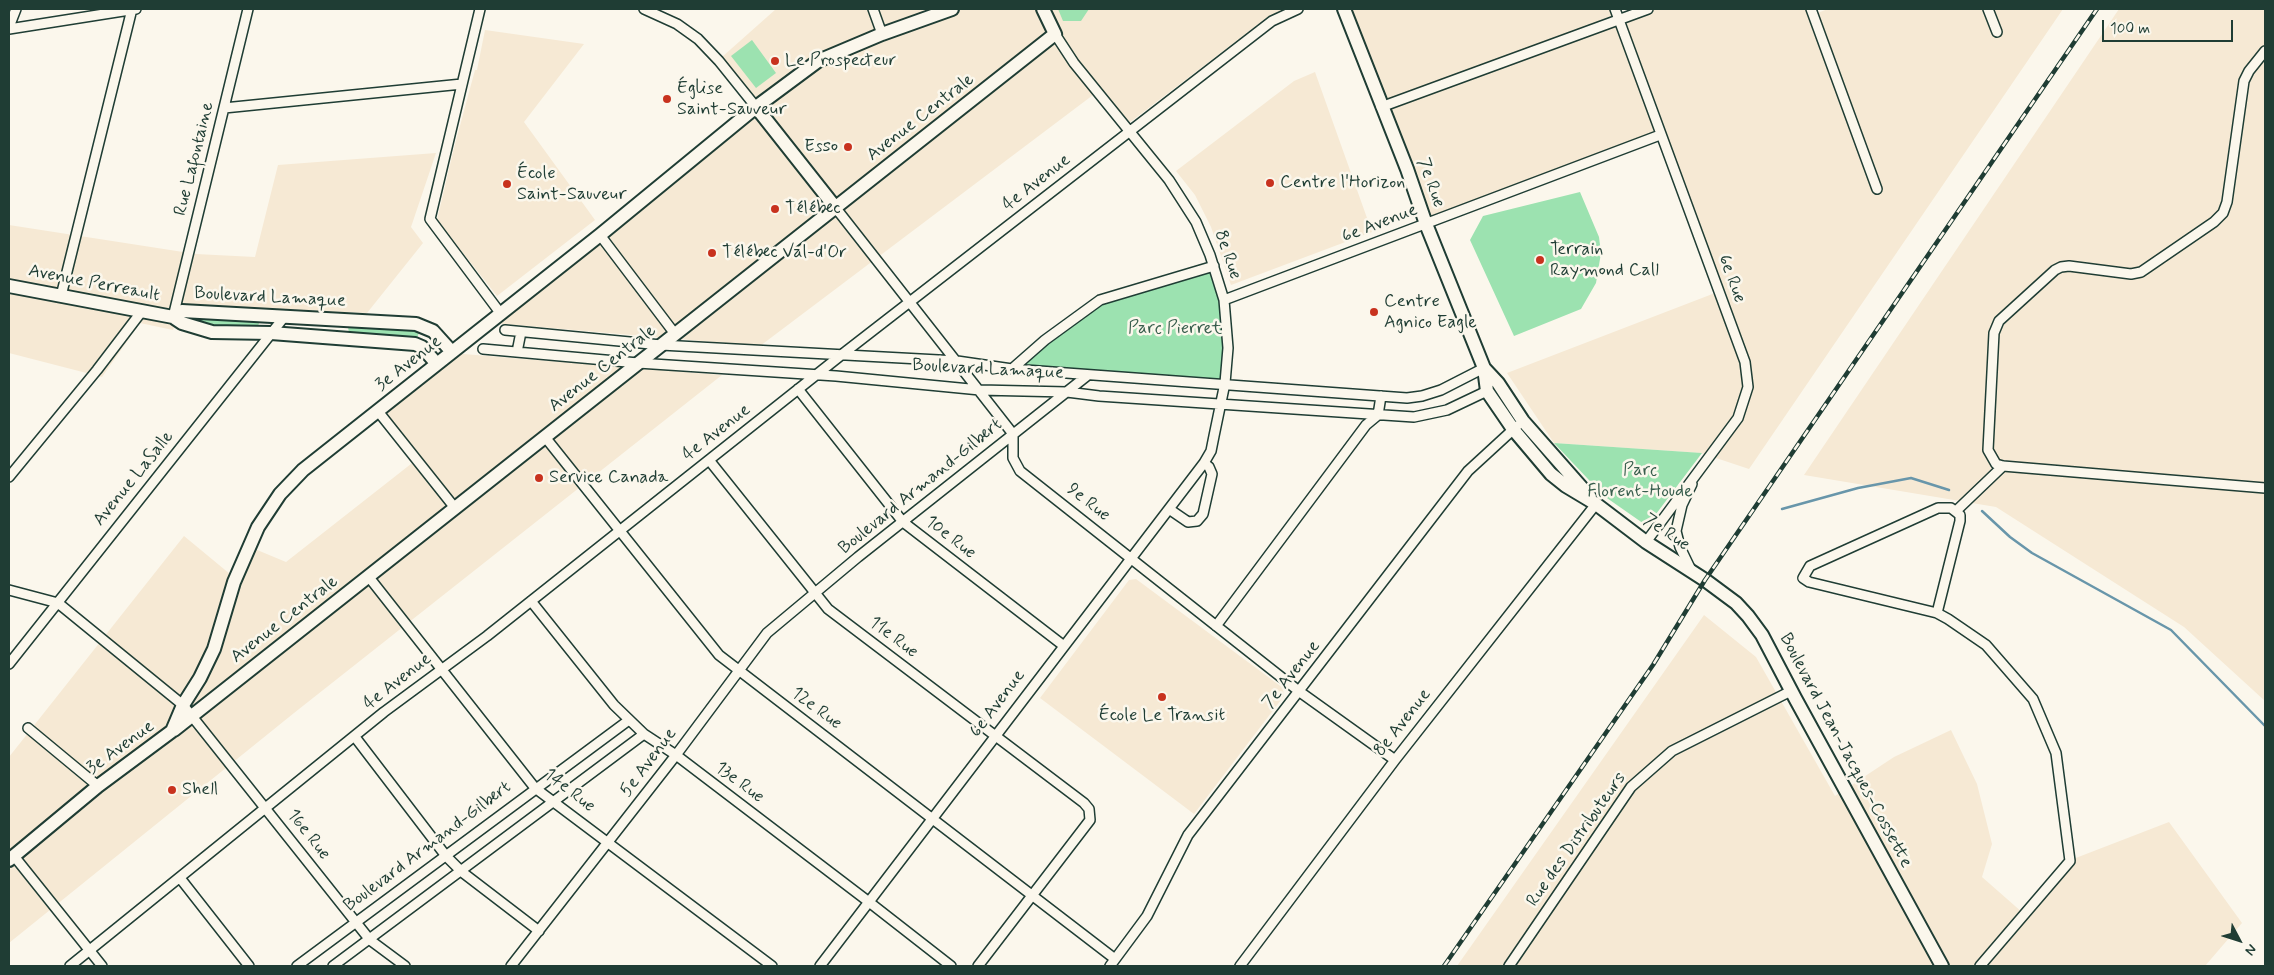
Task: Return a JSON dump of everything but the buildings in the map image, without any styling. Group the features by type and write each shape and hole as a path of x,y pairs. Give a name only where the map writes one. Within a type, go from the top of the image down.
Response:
{"main road":[{"name":"3e Avenue","path":"11,858 98,786 172,732 183,705 200,678 214,649 234,582 249,546 280,494 303,470 600,235 756,107 818,61 882,34 952,9"},
{"name":"8e Rue","path":"1043,9 1055,34"},
{"name":"7e Rue","path":"1344,9 1407,169 1426,224 1484,368 1487,391 1513,429 1551,474 1566,486 1596,504 1646,542 1693,572"},
{"name":"Avenue Centrale","path":"172,732 1055,34"},
{"path":"756,107 836,207"},
{"name":"Avenue Perreault","path":"9,286 173,317"},
{"name":"Boulevard Lamaque","path":"436,364 422,347 415,344 271,333 212,332 182,323 173,317 182,311 416,324 433,331 452,352"},
{"name":"7e Rue","path":"1484,368 1498,383 1523,420 1596,504"},
{"name":"Boulevard Jean-Jacques-Cossette","path":"1693,572 1736,603 1762,635 1942,966"}],"street":[{"path":"16,9 9,28 134,9 61,296"},
{"name":"Rue Lafontaine","path":"173,317 248,9"},
{"path":"480,9 430,219 501,314"},
{"path":"644,9 677,24 698,39 719,61 756,107"},
{"path":"873,9 882,34"},
{"name":"4e Avenue","path":"70,966 355,737 530,602 840,356 1272,21 1298,9"},
{"name":"6e Rue","path":"1615,9 1745,362 1748,387 1738,418 1684,488 1646,542"},
{"path":"1381,107 1648,9"},
{"path":"1811,9 1877,189"},
{"path":"1988,9 1997,32"},
{"name":"8e Rue","path":"1055,34 1074,63 1131,131 1183,199 1196,222 1214,266 1224,300 1228,348 1222,405 1211,451 1204,463"},
{"path":"2265,51 2244,80 2227,202 2223,213 2214,222 2142,272 2131,274 2069,266 2061,267 2055,270 1999,321 1994,333 1988,450 1996,464 2003,466 2265,488"},
{"path":"224,108 462,84"},
{"name":"6e Avenue","path":"1224,300 1660,135"},
{"path":"836,207 1014,434"},
{"path":"600,235 675,334"},
{"path":"1012,368 1045,340 1100,300 1214,266"},
{"path":"9,477 97,370 142,311"},
{"name":"Avenue LaSalle","path":"9,664 285,316"},
{"name":"Boulevard Lamaque","path":"505,330 661,345 957,361 1088,375 1225,383 1406,398 1422,396 1441,390 1484,368"},
{"path":"517,352 522,332"},
{"name":"Boulevard Lamaque","path":"483,349 980,390 1067,392 1222,405 1414,417 1433,414 1487,391"},
{"name":"Boulevard Armand-Gilbert","path":"774,626 817,594 903,522 1088,375"},
{"name":"10e Rue","path":"798,389 903,522 1064,646"},
{"path":"1216,626 1366,426 1378,415 1381,396"},
{"path":"377,410 455,508"},
{"name":"7e Avenue","path":"1112,962 1147,916 1188,835 1300,692 1468,471 1523,420"},
{"name":"9e Rue","path":"1014,434 1013,458 1020,471 1300,692 1395,760"},
{"name":"12e Rue","path":"545,437 706,640 739,672 1033,895 1112,962"},
{"name":"11e Rue","path":"709,460 828,609 1084,803 1089,809 1090,820 1033,895"},
{"path":"1169,509 1188,522 1197,521 1204,514 1212,474 1209,467 1204,463"},
{"name":"6e Avenue","path":"820,966 1204,463"},
{"path":"1956,511 2003,466"},
{"path":"1693,572 1680,547 1676,531 1682,505 1696,474"},
{"name":"8e Avenue","path":"1240,966 1395,760 1596,504"},
{"path":"1936,614 1960,520 1956,511 1951,508 1938,508 1810,566 1803,578 1809,582 1936,614 1948,619 1986,645 2033,699 2056,753 2070,861 1980,966"},
{"name":"14e Rue","path":"368,576 440,670 535,788 772,966"},
{"path":"9,590 58,603"},
{"name":"13e Rue","path":"530,602 614,705 644,734 676,755 951,966"},
{"name":"16e Rue","path":"58,603 183,705 267,808 370,940 405,966"},
{"name":"5e Avenue","path":"511,966 609,842 774,626"},
{"name":"Rue des Distributeurs","path":"1509,966 1631,787 1672,751 1791,691"},
{"name":"Boulevard Armand-Gilbert","path":"297,966 629,720"},
{"path":"28,728 98,786"},
{"path":"333,966 556,802 644,734"},
{"path":"355,737 446,856 462,872 539,931"},
{"path":"11,858 102,966"},
{"path":"180,878 249,966"},
{"path":"978,966 1033,895"}],"shaded area":[{"path":"776,9 1287,9 1269,16 1129,123 1101,89 760,346 492,323 759,110 722,57"},
{"path":"1350,9 1616,9 1620,18 1645,9 1809,9 1812,15 1828,9 2063,9 1749,469 1701,453 1554,443 1507,373 1715,293 1660,135 1426,220"},
{"path":"2119,9 2265,9 2265,701 2184,627 1996,507 1804,475"},
{"name":"École Saint-Sauveur","path":"485,30 584,44 524,122 595,220 497,296 437,220 454,148 475,70 477,70"},
{"name":"Centre l'Horizon","path":"1315,72 1372,232 1231,285 1211,227 1195,195 1176,171 1294,81"},
{"path":"436,153 411,227 423,243 367,313 181,305 173,330 140,323 102,377 9,353 9,225 196,254 255,257 278,165"},
{"path":"451,353 722,375 294,713 9,943 9,757 184,536 236,579 250,547 286,562 416,460 377,411"},
{"name":"École Le Transit","path":"1136,579 1283,688 1284,696 1194,814 1040,698 1129,580"},
{"path":"1704,615 1756,657 1835,796 1894,757 1951,730 1977,784 1992,844 1982,877 2023,913 2068,861 2169,822 2242,923 2205,966 1457,966"}],"green space":[{"path":"1058,9 1089,9 1081,21 1063,21"},
{"path":"752,40 776,73 756,88 731,56"},
{"name":"Terrain Raymond Call","path":"1580,192 1599,237 1601,253 1596,283 1581,309 1514,336 1470,240 1483,216"},
{"name":"Parc Pierret","path":"1214,266 1224,300 1225,383 1012,369 1100,300"},
{"path":"187,317 260,321 258,326 254,328 190,323"},
{"path":"354,324 419,331 419,333 417,338 414,339 349,333 348,327"},
{"name":"Parc Florent-Houde","path":"1554,443 1702,453 1647,526 1604,496"}],"waterway":[{"path":"1782,509 1858,488 1911,478 1949,490"},
{"path":"1982,511 2010,537 2032,553 2171,630 2265,726"}],"railway":[{"path":"1444,966 1653,665 1705,580 2097,9"}],"place":[{"name":"Le Prospecteur","path":"775,61"},
{"name":"Église Saint-Sauveur","path":"667,99"},
{"name":"Esso","path":"848,147"},
{"name":"Centre l'Horizon","path":"1270,183"},
{"name":"École Saint-Sauveur","path":"507,184"},
{"name":"Télébec","path":"775,209"},
{"name":"Télébec Val-d'Or","path":"712,253"},
{"name":"Terrain Raymond Call","path":"1540,260"},
{"name":"Centre Agnico Eagle","path":"1374,312"},
{"name":"Service Canada","path":"539,478"},
{"name":"École Le Transit","path":"1162,697"},
{"name":"Shell","path":"172,790"}]}
